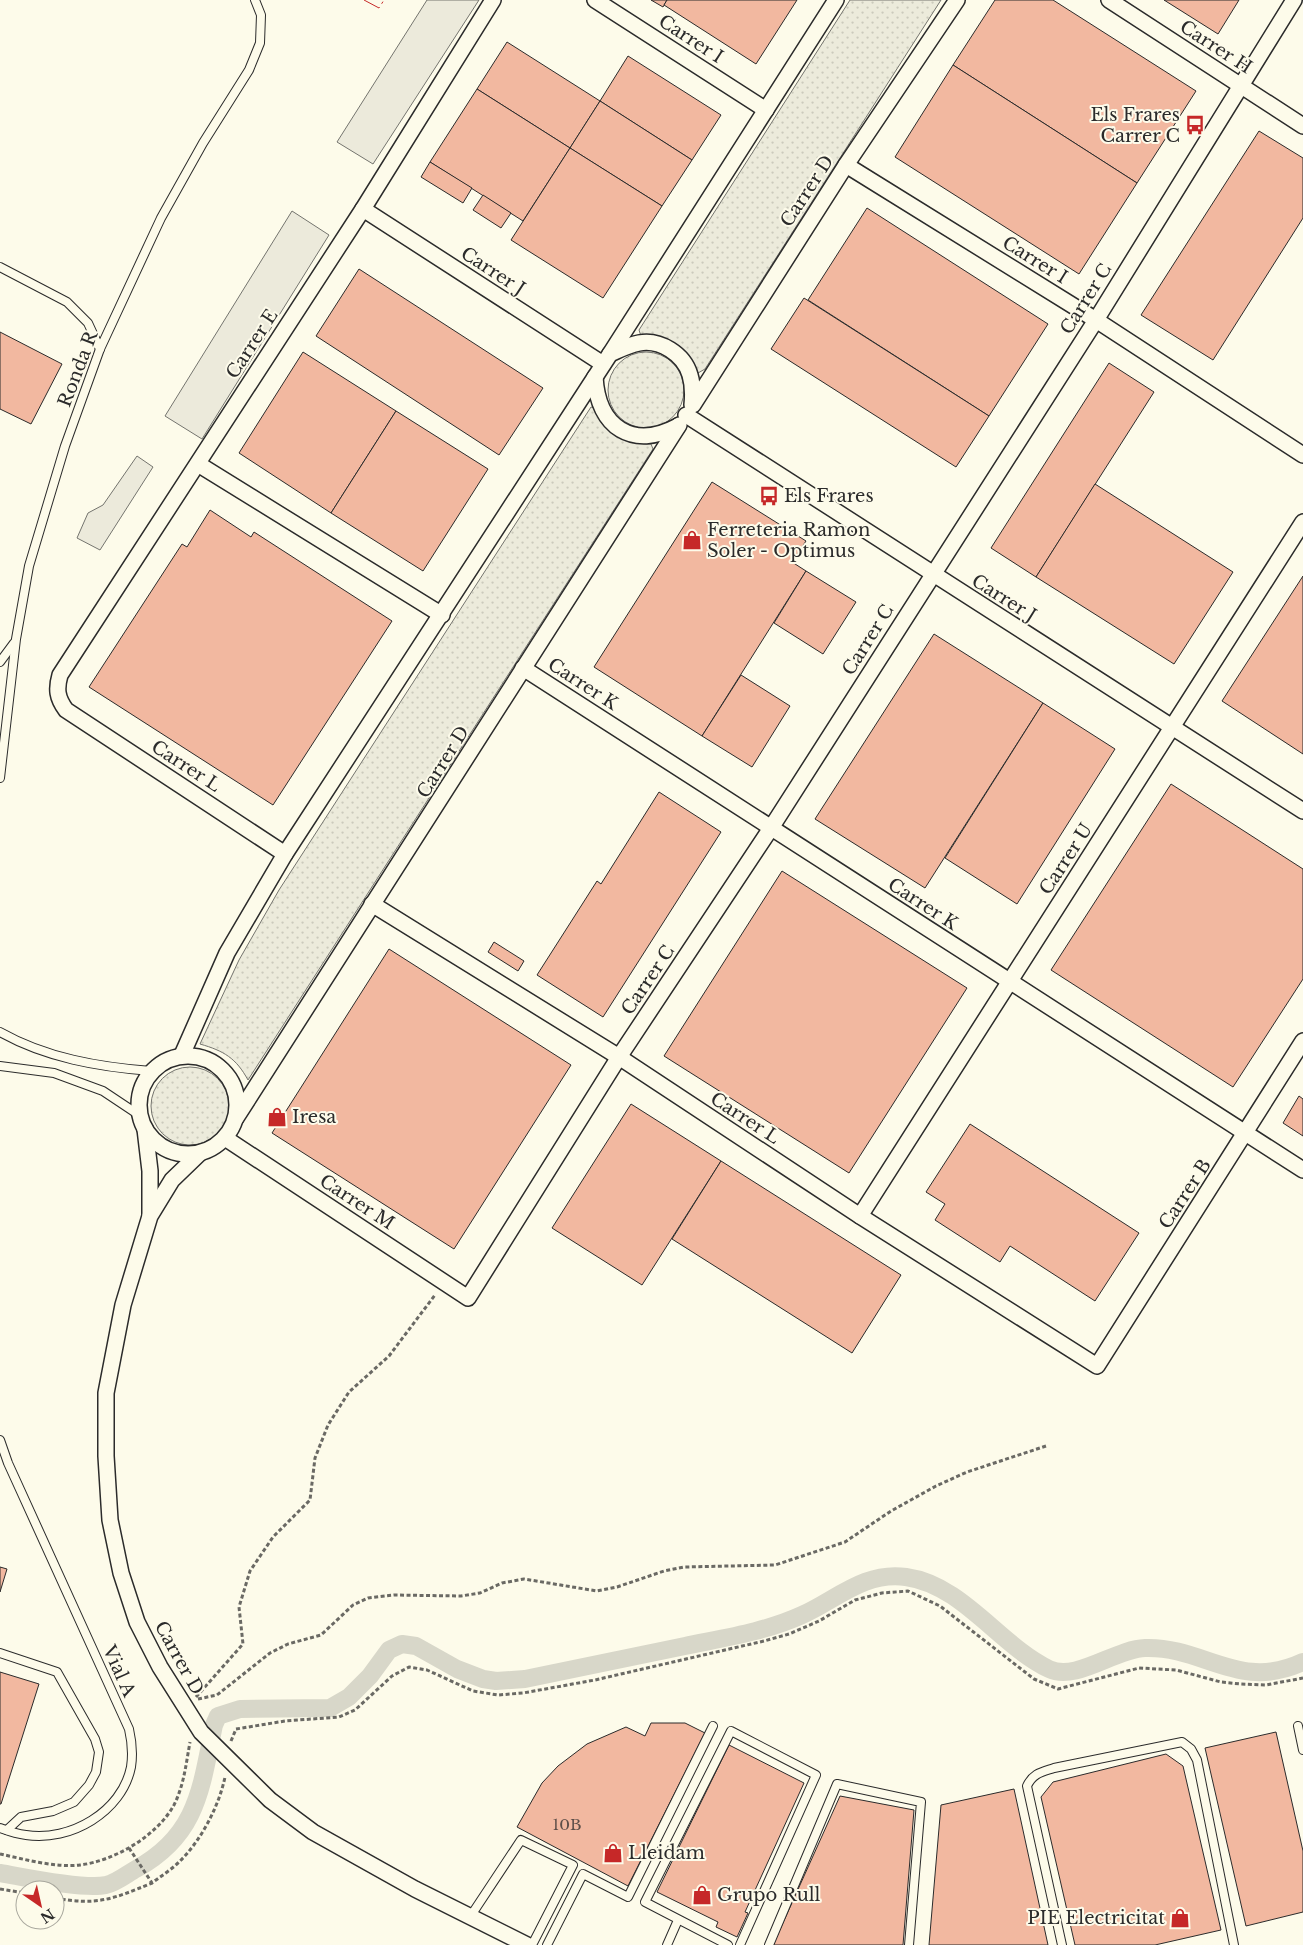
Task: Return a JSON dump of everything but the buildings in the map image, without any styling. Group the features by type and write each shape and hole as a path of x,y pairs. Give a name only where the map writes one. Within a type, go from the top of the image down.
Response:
{"street":[{"name":"Carrer E","path":"66,710 59,701 57,686 60,675 363,209 493,0"},
{"name":"Carrer I","path":"595,0 766,110"},
{"path":"182,1055 227,953 285,854 442,615 836,0"},
{"name":"Carrer D","path":"236,1118 372,904 430,818 523,668 846,165 957,0"},
{"name":"Carrer H","path":"1109,0 1303,126"},
{"name":"Carrer C","path":"468,1298 618,1057 771,828 931,574 1096,320 1240,85 1282,24 1294,0"},
{"name":"Carrer I","path":"846,165 1096,320 1303,455"},
{"name":"Carrer J","path":"363,209 603,365"},
{"path":"640,342 656,344 671,350 682,360 690,374 693,389 686,415 665,433 650,437 634,436 620,430 608,419 596,393 603,365 640,342"},
{"name":"Carrer J","path":"686,415 1303,811"},
{"path":"198,464 442,615"},
{"name":"Carrer U","path":"860,1216 1303,522"},
{"name":"Carrer K","path":"523,668 1303,1170"},
{"name":"Carrer L","path":"66,710 285,854"},
{"name":"Carrer L","path":"372,904 618,1057 860,1216 1097,1366"},
{"name":"Carrer B","path":"1097,1366 1246,1134 1303,1041"},
{"path":"182,1055 199,1056 214,1062 226,1073 234,1086 238,1102 236,1118 225,1138 218,1144 200,1153 184,1154 168,1150 155,1142 145,1129 139,1114 138,1099 143,1084 151,1071 171,1058 182,1055"},
{"name":"Carrer D","path":"145,1129 150,1171 150,1216"},
{"name":"Carrer M","path":"225,1138 468,1298"},
{"name":"Carrer D","path":"200,1153 172,1180 150,1216 123,1305 106,1393 106,1456 110,1520 121,1573 137,1622 160,1667 198,1728 270,1800 313,1832 415,1890 526,1945"}],"lane":[{"name":"Ronda R","path":"0,778 16,639 29,566 65,446 100,349 161,218 203,143 249,70 260,42 260,15 255,0"},
{"path":"0,267 67,302 88,323 100,349"},
{"path":"0,662 6,657 16,639"},
{"path":"0,738 4,753"},
{"path":"0,1032 60,1057 108,1068 151,1071"},
{"path":"0,1066 54,1073 103,1091 139,1114"},
{"name":"Vial A","path":"0,1440 8,1463 129,1729 132,1744 130,1768 120,1792 109,1807 92,1821 59,1834 28,1836 4,1829"},
{"path":"0,1654 57,1672 95,1739 99,1752 96,1772 82,1795 74,1802 53,1811 21,1817 4,1829"},
{"path":"547,1945 583,1874 628,1897 713,1726"},
{"path":"1298,1726 1303,1750"},
{"path":"728,1945 645,1902 731,1731 816,1775 740,1945"},
{"path":"1062,1945 1027,1786 1030,1779 1037,1773 1054,1768 1182,1742 1192,1749 1197,1760 1234,1945"},
{"path":"769,1945 837,1784 922,1802 909,1945"},
{"path":"470,1917 521,1840 573,1865 532,1945"},
{"path":"667,1945 678,1920"}],"path":[{"path":"445,1282 389,1356 349,1392 328,1425 315,1458 310,1500 273,1537 250,1571 239,1607 243,1644 192,1700 217,1695 270,1653 288,1644 322,1635 353,1605 368,1598 394,1595 461,1596 480,1593 502,1583 524,1579 597,1591 684,1567 774,1565 846,1542 891,1511 944,1482 1046,1446"},
{"path":"65,1899 98,1902 122,1896 152,1883 180,1861 196,1841 212,1814 222,1788 223,1755 236,1729 284,1721 339,1717 355,1710 392,1676 409,1667 427,1670 473,1691 498,1695 523,1694 595,1680 764,1641 789,1634 819,1621 855,1600 882,1593 908,1591 940,1606 1034,1679 1058,1688 1139,1668 1176,1670 1221,1682 1241,1684 1266,1685 1303,1678"},
{"path":"0,1854 79,1865 101,1860 129,1848 155,1828 173,1807 183,1781 198,1728"},
{"path":"129,1848 152,1883"},
{"path":"0,1889 15,1891"}],"shaded area":[{"path":"427,0 479,0 373,164 337,142"},
{"path":"850,0 941,0 705,369 698,373 641,336 639,330"},
{"path":"292,211 329,235 202,439 165,416"},
{"path":"646,352 661,355 673,363 681,375 684,390 681,405 673,417 661,425 646,428 631,425 619,417 611,405 608,390 611,375 619,363 631,355"},
{"path":"591,407 595,408 605,424 617,435 633,442 651,444 653,449 248,1080 239,1066 228,1056 216,1049 200,1044 239,960 279,890"},
{"path":"137,456 153,467 100,550 77,538 88,513 103,505"},
{"path":"182,1067 198,1067 212,1073 223,1084 229,1098 229,1114 223,1128 212,1139 198,1145 182,1145 168,1139 157,1128 151,1114 151,1098 157,1084 168,1073"}],"waterway":[{"path":"0,1873 84,1886 106,1885 118,1880 157,1856 173,1841 184,1825 200,1789 214,1725 218,1716 240,1709 330,1708 349,1697 370,1676 389,1650 402,1644 416,1646 457,1669 483,1679 496,1681 525,1679 759,1630 802,1615 864,1582 891,1576 906,1577 926,1582 945,1591 963,1603 1031,1658 1049,1669 1060,1672 1083,1668 1133,1650 1145,1648 1166,1649 1240,1670 1260,1672 1280,1670 1303,1662"}],"power":[{"path":"364,0 379,8 384,0"}],"place":[{"name":"Els Frares Carrer C","path":"1195,125"},
{"name":"Els Frares","path":"769,496"},
{"name":"Ferreteria Ramon Soler - Optimus","path":"692,540"},
{"name":"Iresa","path":"277,1117"},
{"name":"Lleidam","path":"613,1853"},
{"name":"Grupo Rull","path":"702,1895"},
{"name":"PIE Electricitat","path":"1180,1918"}]}
